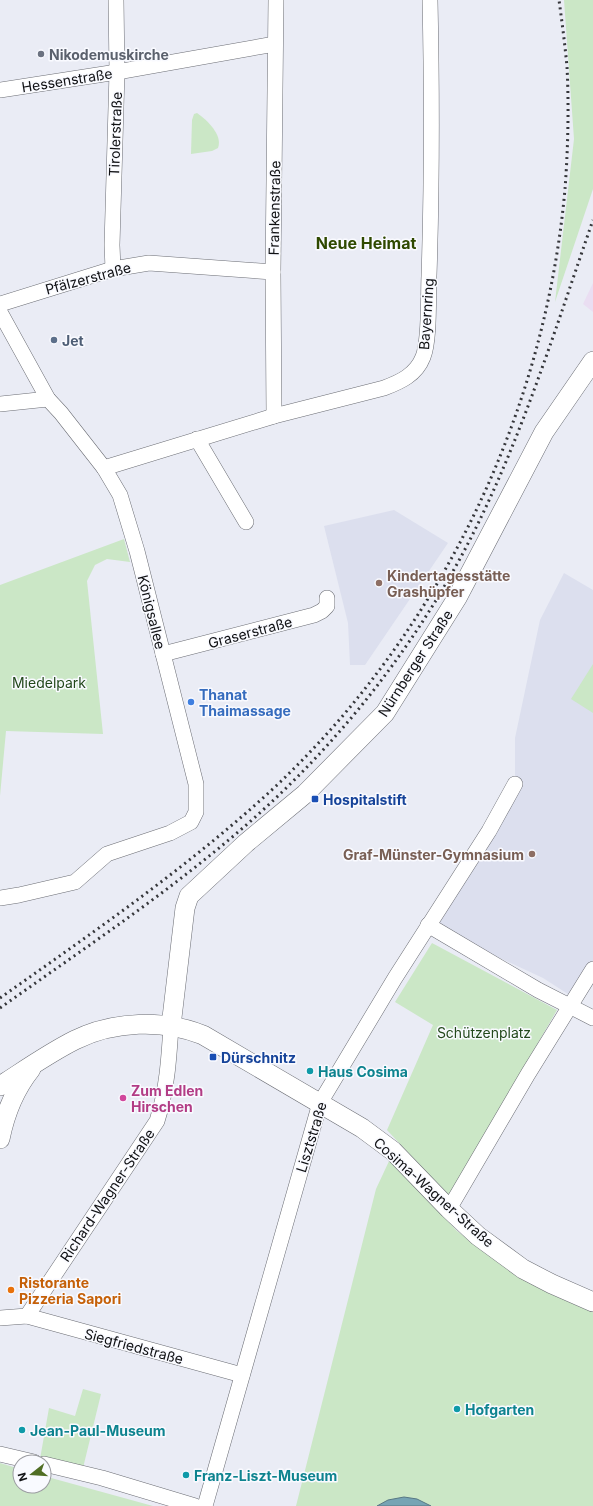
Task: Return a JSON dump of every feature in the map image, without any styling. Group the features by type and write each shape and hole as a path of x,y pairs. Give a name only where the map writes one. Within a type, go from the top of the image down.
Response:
{"main road":[{"name":"Nürnberger Straße","path":"189,896 246,843 305,794 385,712 457,598 544,432 593,361"},
{"name":"Richard-Wagner-Straße","path":"171,1026 185,908 189,896"},
{"name":"Cosima-Wagner-Straße","path":"38,1062 76,1039 97,1031 119,1026 142,1024 171,1026 188,1029 203,1035 362,1128 393,1151 449,1209 478,1236 523,1269 552,1284 593,1302"},
{"path":"0,1074 38,1062"},
{"path":"0,1086 38,1062"},
{"path":"0,1139 15,1095 28,1073 38,1062"}],"street":[{"name":"Tirolerstraße","path":"113,268 112,245 117,72 116,0"},
{"name":"Frankenstraße","path":"274,416 273,272 276,0"},
{"name":"Bayernring","path":"104,468 274,416 397,383 408,377 416,369 423,358 427,332 432,190 432,62 430,0"},
{"name":"Hessenstraße","path":"0,90 117,72 275,44"},
{"name":"Pfälzerstraße","path":"0,304 113,268 149,264 273,272"},
{"name":"Königsallee","path":"0,312 48,399 61,413 104,468 120,495 131,528 196,784 196,812 191,822 170,833 107,854 74,882 0,898"},
{"path":"0,404 48,399"},
{"path":"197,439 246,522"},
{"name":"Graserstraße","path":"162,654 314,615 322,611 327,606 328,598"},
{"name":"Lisztstraße","path":"205,1506 320,1103 428,925 489,831 515,784"},
{"path":"428,925 538,990 593,1018"},
{"path":"449,1209 528,1074 593,969"},
{"name":"Richard-Wagner-Straße","path":"26,1316 157,1121 167,1079 171,1026"},
{"path":"0,1318 26,1316"},
{"name":"Siegfriedstraße","path":"26,1316 242,1375"},
{"path":"0,1454 12,1457"},
{"path":"52,1466 102,1478 195,1506"}],"shaded area":[{"path":"593,283 593,312 583,304"},
{"name":"Kindertagesstätte Grashüpfer","path":"394,510 448,543 365,665 350,665 348,623 324,526"},
{"name":"Graf-Münster-Gymnasium","path":"564,573 593,590 593,963 571,996 543,978 429,925 515,784 515,738 540,620"}],"green space":[{"path":"564,0 593,0 593,189 555,302 574,139"},
{"path":"197,113 213,128 219,143 218,148 212,151 191,154 192,120 194,114"},
{"name":"Miedelpark","path":"124,539 130,562 107,559 95,565 87,581 103,734 6,731 0,796 0,585"},
{"path":"593,664 593,713 571,699"},
{"name":"Schützenplatz","path":"432,943 557,1010 449,1197 387,1130 433,1025 395,1002"},
{"name":"Hofgarten","path":"390,1159 457,1231 518,1276 593,1312 593,1506 296,1506 376,1189"},
{"path":"83,1389 101,1394 83,1468 52,1462 52,1454 41,1454 49,1408 75,1416"},
{"path":"0,1463 12,1467 12,1494 52,1494 52,1478 153,1506 0,1506"}],"water":[{"path":"404,1497 417,1499 431,1506 377,1506 388,1500"}],"railway":[{"path":"0,998 107,922 176,870 244,815 276,786 335,725 388,659 434,588 474,514 508,436 534,355 554,273 565,189 568,128 567,67 559,0"},
{"path":"0,1008 129,917 223,845 280,794 306,768 332,741 379,684 401,654 441,592 466,548 488,503 508,457 544,363 593,220"}],"place":[{"name":"Nikodemuskirche","path":"41,54"},
{"name":"Jet","path":"54,340"},
{"name":"Kindertagesstätte Grashüpfer","path":"379,583"},
{"name":"Thanat Thaimassage","path":"191,702"},
{"name":"Hospitalstift","path":"315,799"},
{"name":"Graf-Münster-Gymnasium","path":"532,854"},
{"name":"Dürschnitz","path":"213,1057"},
{"name":"Haus Cosima","path":"310,1071"},
{"name":"Zum Edlen Hirschen","path":"123,1098"},
{"name":"Ristorante Pizzeria Sapori","path":"11,1290"},
{"name":"Hofgarten","path":"457,1409"},
{"name":"Jean-Paul-Museum","path":"22,1430"},
{"name":"Franz-Liszt-Museum","path":"186,1475"}],"district":[{"name":"Neue Heimat","path":"366,243"}]}
